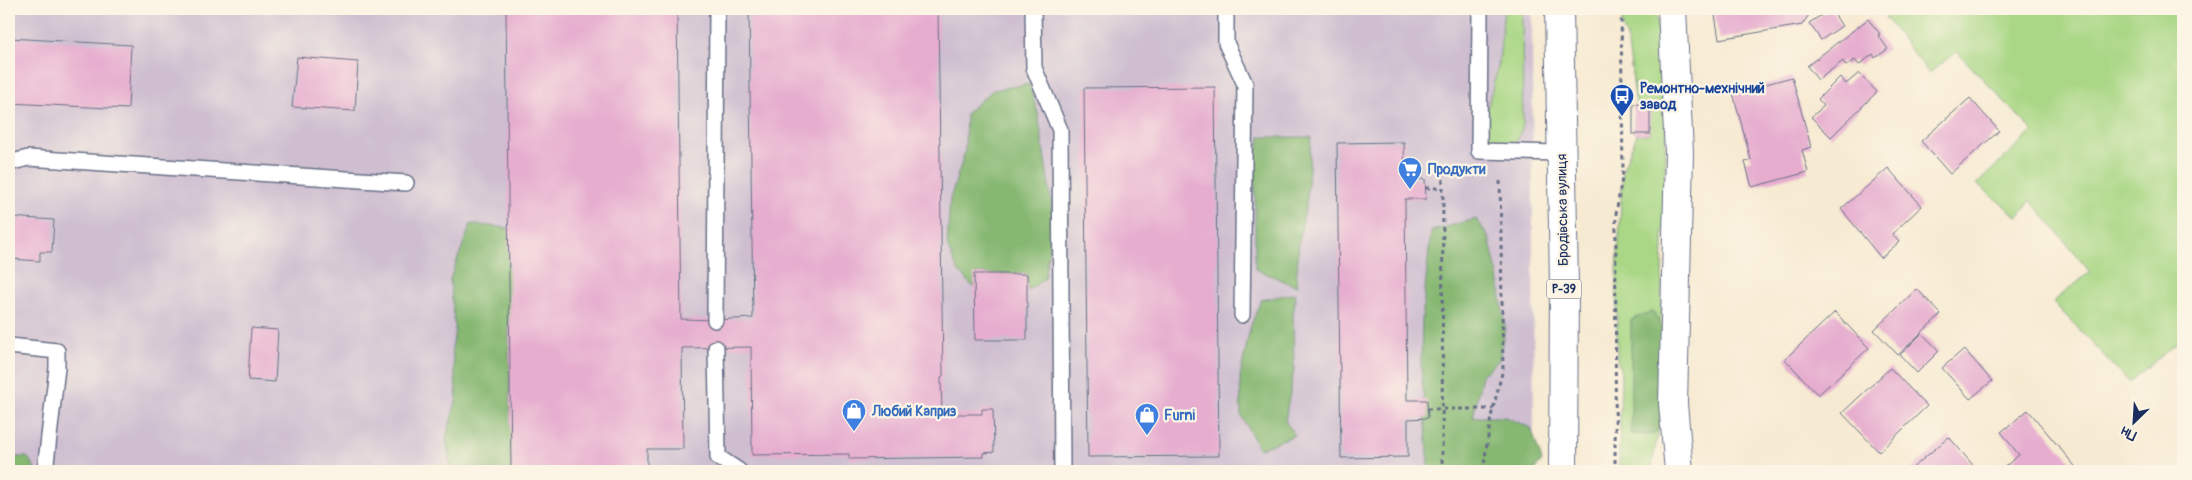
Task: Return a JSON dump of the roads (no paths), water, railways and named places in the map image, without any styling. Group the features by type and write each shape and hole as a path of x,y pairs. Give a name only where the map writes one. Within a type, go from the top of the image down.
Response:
{"main road":[{"name":"Бродівська вулиця","path":"1559,9 1560,153 1564,284 1564,471"},
{"path":"1672,9 1679,153 1673,404 1679,471"}],"lane":[{"path":"715,320 716,9"},
{"path":"1034,9 1034,68 1060,130 1062,471"},
{"path":"1226,9 1226,43 1245,84 1242,315"},
{"path":"1480,9 1479,151 1560,153"},
{"path":"9,163 28,158 406,183"},
{"path":"9,346 56,351 57,368 45,471"},
{"path":"716,348 718,457 738,471"}],"place":[{"name":"Ремонтно-мехнічний завод","path":"1622,117"},
{"name":"Продукти","path":"1410,190"},
{"name":"Любий Каприз","path":"854,432"},
{"name":"Furni","path":"1147,436"}]}
